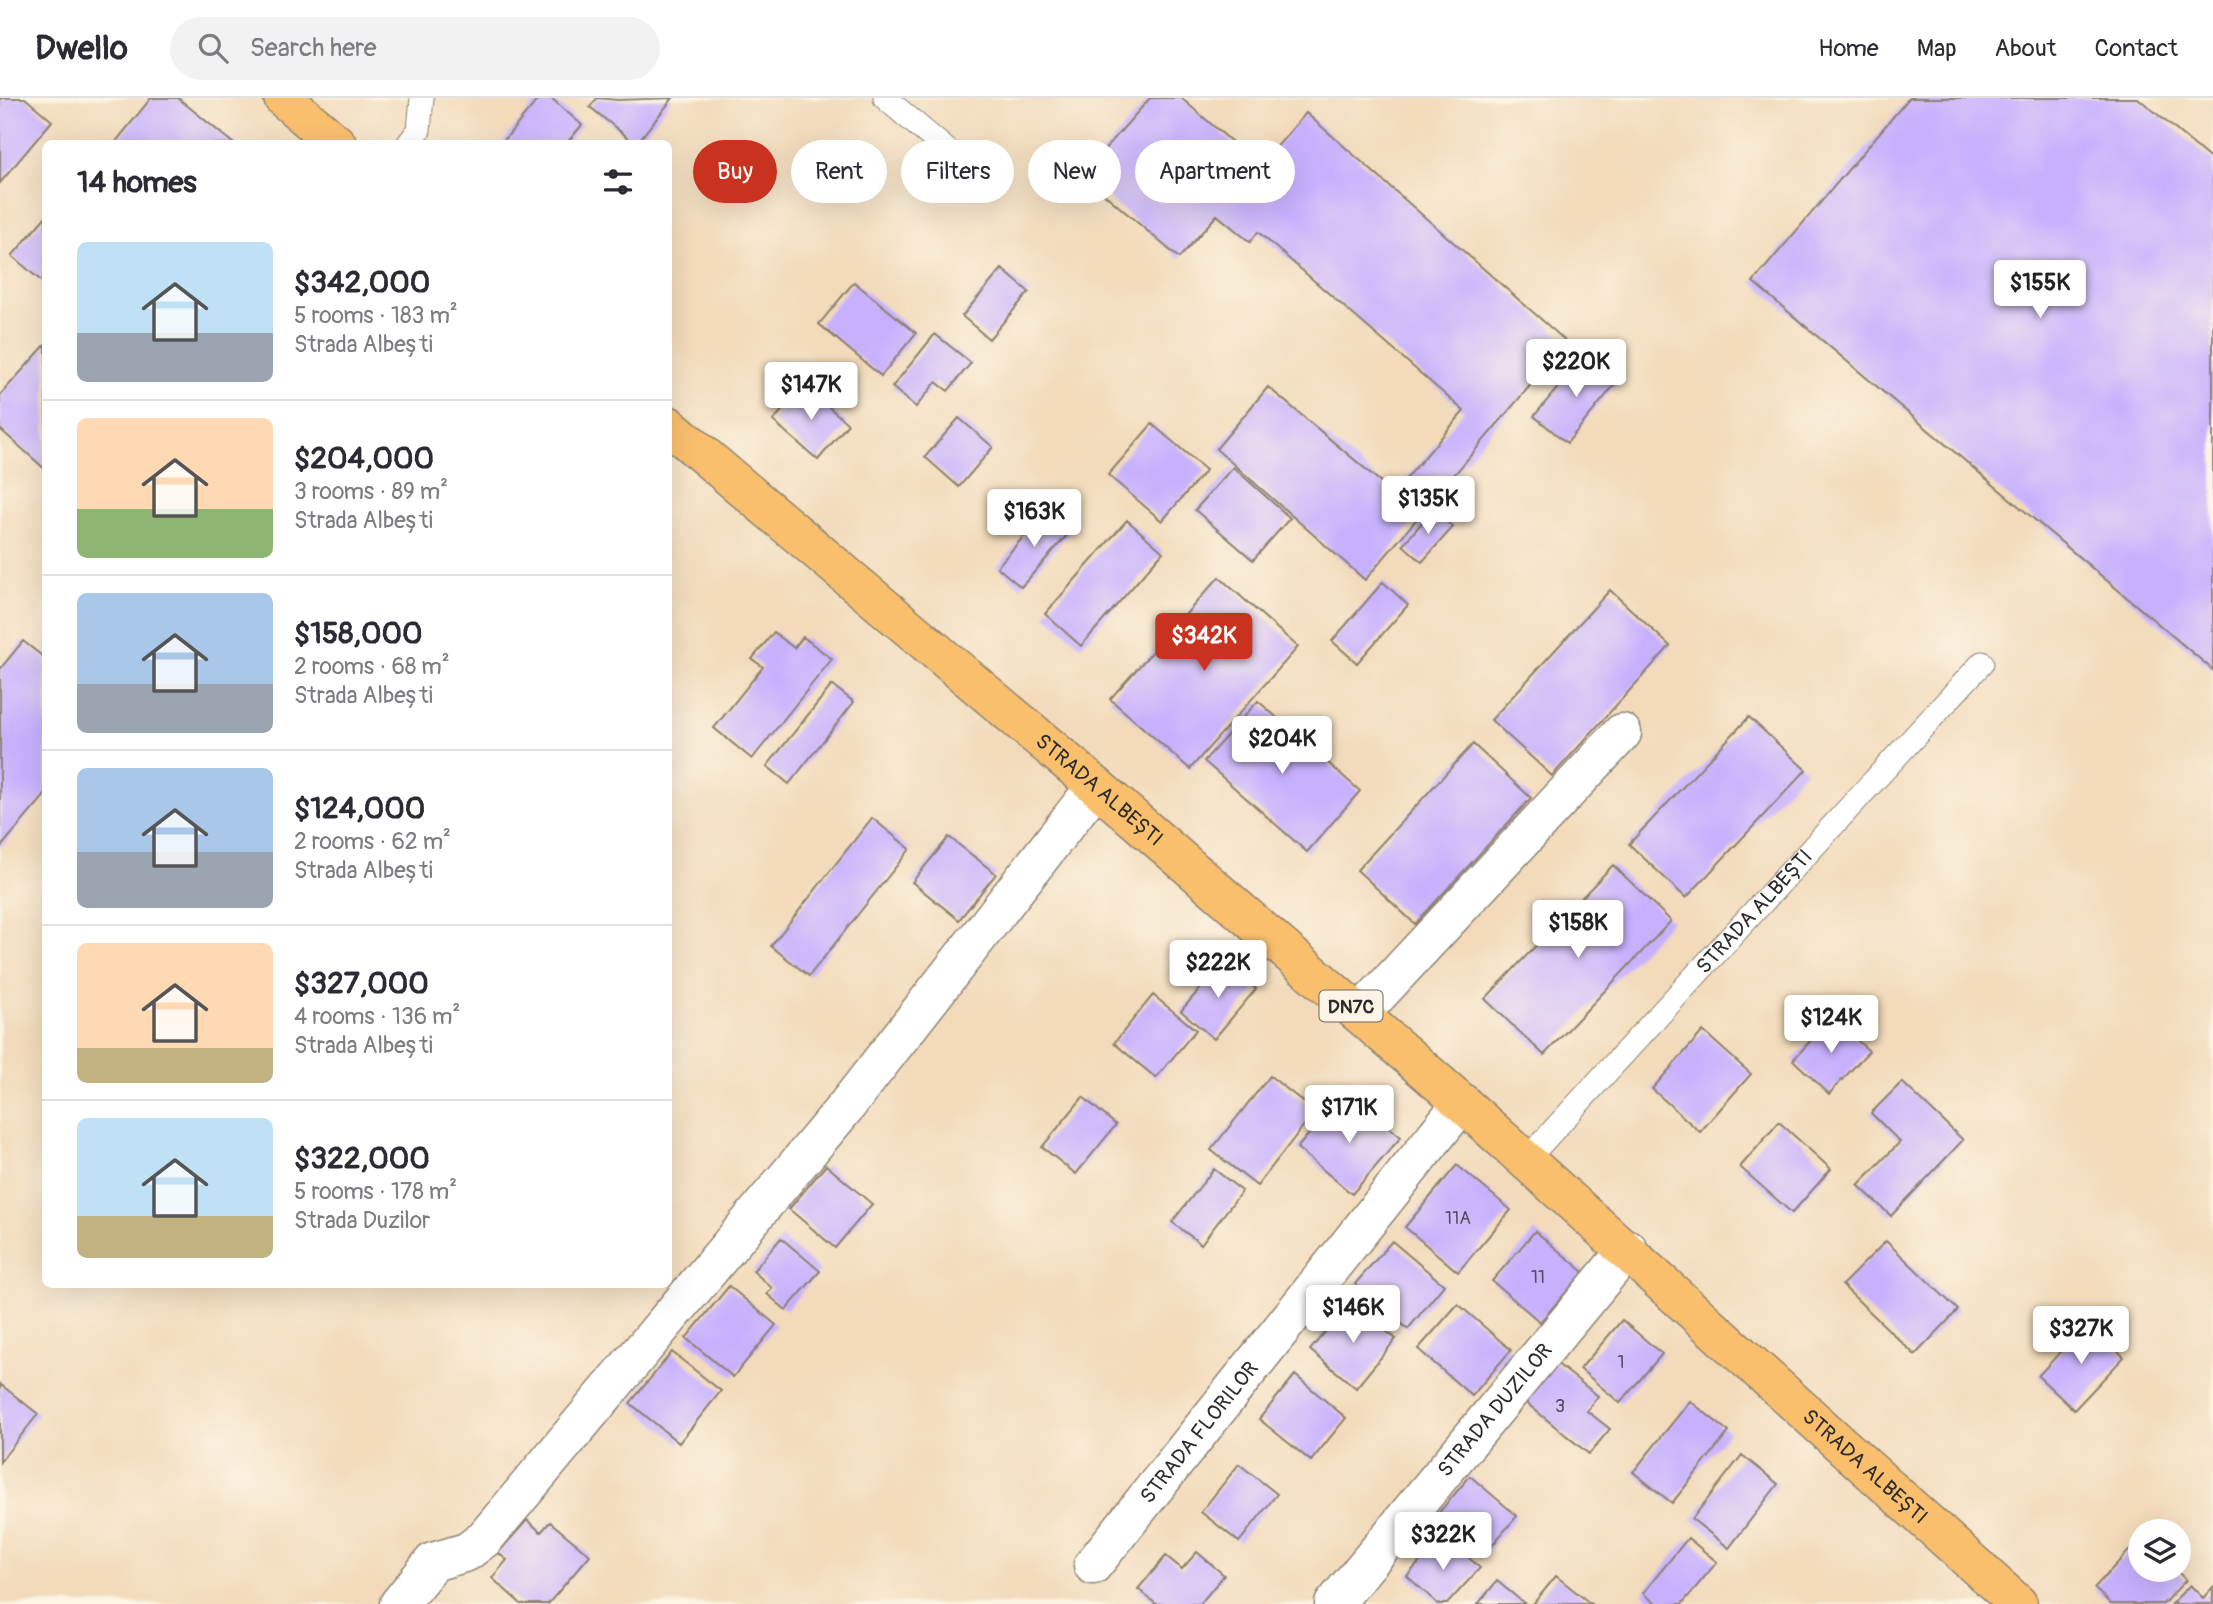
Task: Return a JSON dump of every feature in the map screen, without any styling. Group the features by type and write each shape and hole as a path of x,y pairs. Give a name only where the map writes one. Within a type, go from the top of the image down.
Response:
{"main road":[{"path":"283,98 332,140"},
{"name":"STRADA ALBEȘTI","path":"672,428 1096,786 1462,1102 1628,1249 2018,1604"}],"street":[{"path":"1360,1014 1622,733"},
{"path":"399,1604 433,1562 467,1552 484,1539 545,1468 848,1104 1096,786"},
{"name":"STRADA FLORILOR","path":"1093,1565 1462,1102"},
{"name":"STRADA DUZILOR","path":"1334,1604 1628,1249"}],"lane":[{"path":"411,140 419,131 422,98"},
{"path":"885,98 935,140"},
{"name":"STRADA ALBEȘTI","path":"1527,1159 1983,663"}],"building":[{"path":"0,98 25,98 52,121 0,183"},
{"path":"151,98 178,98 229,140 117,140"},
{"path":"539,98 551,98 582,125 569,140 504,140"},
{"path":"597,98 673,98 639,140 631,140 590,107"},
{"path":"1150,98 1181,98 1230,140 1135,140 1135,203 1295,203 1295,140 1283,140 1306,113 1567,342 1365,580 1216,449 1268,387 1394,493 1464,411 1258,232 1250,242 1217,215 1179,258 1115,203 1121,203 1121,140 1113,140"},
{"path":"1909,98 2138,98 2213,161 2213,670 1753,282"},
{"path":"42,221 42,282 12,256"},
{"path":"1002,269 1029,292 989,339 962,316"},
{"path":"854,282 916,333 881,376 819,324"},
{"path":"935,334 971,363 948,391 936,382 916,407 892,387"},
{"path":"42,348 42,466 0,429 0,395"},
{"path":"1585,355 1617,382 1567,443 1534,416"},
{"path":"804,385 848,424 818,460 773,421"},
{"path":"959,418 993,447 959,487 925,457"},
{"path":"1152,424 1206,470 1162,521 1108,475"},
{"path":"1233,467 1290,518 1253,560 1195,510"},
{"path":"1433,509 1453,527 1422,562 1403,545"},
{"path":"1046,511 1070,532 1021,587 997,567"},
{"path":"1127,520 1163,552 1081,646 1045,614"},
{"path":"1219,577 1298,647 1190,769 1110,699"},
{"path":"1383,582 1408,605 1357,663 1332,641"},
{"path":"1610,590 1670,646 1552,776 1491,720"},
{"path":"774,632 794,648 803,637 832,659 752,759 714,728 763,667 752,659"},
{"path":"23,641 42,656 42,799 0,848 0,669"},
{"path":"832,685 854,702 789,784 767,766"},
{"path":"1258,701 1360,791 1307,852 1204,761"},
{"path":"1749,717 1806,770 1686,898 1629,844"},
{"path":"1473,744 1531,798 1415,924 1357,870"},
{"path":"872,818 910,849 809,976 771,946"},
{"path":"949,837 996,874 959,920 912,882"},
{"path":"1613,865 1671,921 1544,1055 1485,999"},
{"path":"1223,962 1256,989 1214,1039 1181,1011"},
{"path":"1153,995 1196,1030 1156,1078 1114,1043"},
{"path":"1832,1017 1869,1051 1829,1094 1793,1060"},
{"path":"1703,1031 1751,1074 1700,1132 1652,1089"},
{"path":"1270,1076 1315,1111 1257,1186 1211,1150"},
{"path":"1902,1082 1963,1140 1891,1216 1858,1185 1900,1142 1871,1113"},
{"path":"1083,1097 1116,1125 1076,1174 1042,1147"},
{"path":"1357,1100 1401,1137 1352,1194 1297,1148 1331,1108 1343,1118"},
{"path":"1779,1122 1831,1169 1792,1213 1740,1167"},
{"path":"826,1165 872,1204 835,1248 789,1209"},
{"path":"1457,1165 1511,1210 1458,1272 1405,1227"},
{"path":"1214,1169 1242,1191 1201,1244 1172,1222"},
{"path":"1535,1231 1584,1272 1540,1322 1492,1281"},
{"path":"781,1238 820,1271 786,1310 767,1294 772,1288 753,1271"},
{"path":"1392,1241 1444,1285 1408,1329 1355,1284"},
{"path":"1886,1241 1958,1310 1915,1355 1842,1285"},
{"path":"729,1286 776,1325 733,1377 686,1338"},
{"path":"1350,1302 1396,1339 1356,1388 1310,1350"},
{"path":"1458,1304 1511,1350 1472,1396 1418,1349"},
{"path":"1622,1320 1662,1354 1620,1403 1580,1369"},
{"path":"2088,1322 2124,1357 2074,1410 2038,1376"},
{"path":"672,1352 721,1391 679,1443 630,1403"},
{"path":"1555,1362 1598,1396 1587,1411 1610,1429 1589,1454 1524,1401"},
{"path":"1295,1375 1346,1418 1311,1461 1259,1419"},
{"path":"0,1384 38,1414 0,1462"},
{"path":"1690,1401 1729,1432 1672,1503 1633,1472"},
{"path":"1742,1455 1778,1484 1729,1548 1692,1519"},
{"path":"1239,1464 1277,1494 1239,1542 1201,1512"},
{"path":"1470,1476 1517,1516 1483,1556 1436,1516"},
{"path":"527,1520 541,1532 550,1522 590,1555 548,1604 521,1604 492,1578 507,1560 498,1553"},
{"path":"1444,1535 1480,1568 1447,1604 1438,1604 1407,1576"},
{"path":"1688,1538 1717,1562 1682,1604 1656,1604 1643,1593"},
{"path":"1197,1552 1224,1575 1200,1604 1156,1604 1138,1589 1166,1556 1182,1569"},
{"path":"2128,1552 2128,1582 2184,1582 2163,1604 2111,1604 2094,1588"},
{"path":"1556,1576 1591,1604 1533,1604"},
{"path":"1497,1581 1525,1604 1478,1604"},
{"path":"2190,1585 2203,1598 2213,1587 2213,1604 2171,1604"}]}
